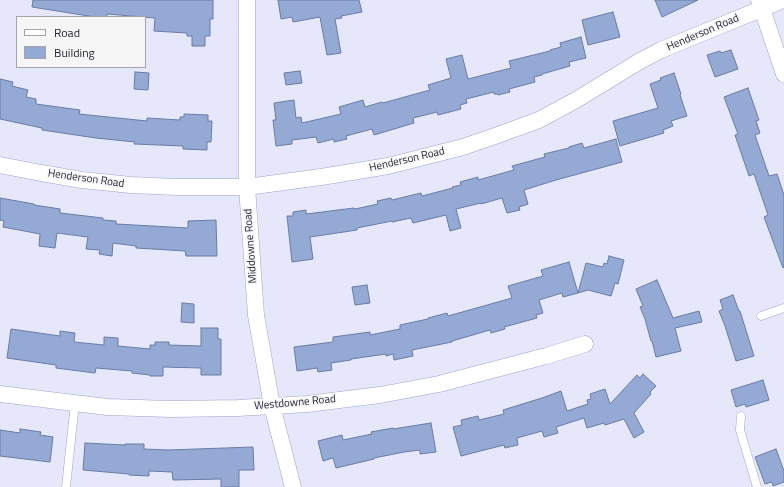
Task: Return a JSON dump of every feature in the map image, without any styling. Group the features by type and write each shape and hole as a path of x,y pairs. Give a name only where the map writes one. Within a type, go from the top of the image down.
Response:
{"street":[{"name":"Middowne Road","path":"247,0 246,187 256,314 272,406 294,487"},
{"name":"Henderson Road","path":"0,165 75,179 131,186 177,187 246,187 321,178 388,166 463,147 539,120 661,50 760,4 783,0"},
{"path":"760,4 784,74"},
{"name":"Westdowne Road","path":"0,394 107,407 172,409 238,408 308,404 439,384 546,356 584,344"}],"lane":[{"path":"761,316 784,308"},
{"path":"66,487 75,403"},
{"path":"741,416 740,430 757,487"}],"building":[{"path":"33,0 213,0 213,19 210,19 210,36 205,36 205,46 192,46 192,36 187,36 187,33 154,31 155,18 146,17 146,16 107,14 107,16 89,16 32,7"},
{"path":"278,0 359,0 362,12 341,16 342,18 335,19 341,53 327,55 320,17 293,22 292,17 281,19"},
{"path":"655,0 698,0 662,17"},
{"path":"613,12 620,37 588,45 582,20"},
{"path":"581,37 586,58 569,62 570,66 534,77 535,82 509,89 510,92 498,95 494,94 494,92 466,99 467,103 460,105 461,109 438,115 437,112 413,118 414,123 374,135 372,129 346,136 347,139 334,142 334,139 318,143 316,137 292,140 292,144 276,146 273,120 276,120 274,103 294,100 296,118 301,117 302,123 341,114 339,107 363,100 365,107 430,90 428,85 451,78 446,59 462,55 468,79 511,68 509,61 550,51 561,47 560,43"},
{"path":"731,50 738,69 715,77 707,55 720,51 721,53"},
{"path":"300,71 302,83 286,85 284,73"},
{"path":"135,72 149,73 148,90 134,89"},
{"path":"674,73 687,116 671,121 673,126 663,130 664,133 620,146 613,121 658,108 650,84 661,80 660,78"},
{"path":"0,79 13,82 12,86 28,90 26,97 36,99 36,104 80,110 79,114 147,121 147,118 180,120 180,117 184,117 184,114 208,115 208,121 212,121 211,142 207,142 207,150 183,149 183,146 134,144 135,142 42,130 42,128 0,119"},
{"path":"748,88 759,120 756,121 760,133 755,135 769,176 777,174 784,195 783,268 764,217 768,215 754,174 749,176 735,135 738,134 724,97"},
{"path":"616,139 622,162 524,190 528,204 519,207 520,210 507,213 502,198 456,209 461,228 450,231 446,215 413,223 411,218 392,221 357,228 357,230 310,237 313,259 292,262 287,216 293,216 293,212 306,210 306,214 355,209 378,204 377,201 391,198 392,200 421,193 422,196 453,188 452,187 461,185 460,182 478,177 478,180 514,170 512,166 545,157 544,154 582,143 584,148"},
{"path":"0,198 60,209 60,213 103,218 103,220 116,221 116,224 188,228 188,221 216,220 217,256 186,256 185,251 136,248 136,246 113,243 112,256 99,254 100,250 86,249 88,237 57,233 55,248 39,246 40,234 3,227 4,221 0,220"},
{"path":"609,256 624,260 618,284 615,283 611,296 588,290 578,293 586,263 603,267 604,263 607,264"},
{"path":"569,262 578,293 563,297 562,293 539,300 543,313 536,315 537,318 504,327 505,329 491,333 490,330 452,342 412,350 413,356 394,360 393,354 386,356 386,354 331,363 332,370 318,372 317,368 297,371 294,347 333,342 333,337 370,332 370,335 400,329 400,325 447,313 448,316 512,298 508,286 543,276 541,270"},
{"path":"657,280 673,318 699,311 702,322 675,328 681,351 656,357 640,307 643,306 636,289"},
{"path":"367,285 370,303 355,305 352,287"},
{"path":"733,295 740,311 754,356 736,361 719,311 723,309 720,300"},
{"path":"182,303 194,304 194,323 181,322"},
{"path":"201,328 218,328 218,339 221,339 221,375 201,375 201,368 163,367 163,376 150,376 132,373 132,371 96,368 95,373 56,368 56,365 7,358 11,329 60,336 60,331 75,333 74,342 104,345 104,337 118,338 118,346 150,349 150,345 155,345 155,342 169,342 169,345 201,346"},
{"path":"643,374 656,386 634,413 644,432 634,438 624,419 605,425 604,423 587,428 584,418 556,427 558,433 544,437 542,431 517,438 518,445 505,448 504,445 461,456 453,427 462,425 461,420 478,416 479,420 504,414 503,410 561,391 567,411 588,404 587,400 591,399 590,394 605,389 610,404 637,375 640,378"},
{"path":"763,380 769,400 746,407 745,404 736,407 731,390"},
{"path":"431,423 436,452 420,454 420,450 404,452 336,468 333,458 323,461 318,441 342,435 343,440 372,434 371,432"},
{"path":"20,429 41,432 40,435 53,437 50,462 0,456 0,430 20,433"},
{"path":"85,443 125,445 144,444 144,449 168,450 253,447 254,470 239,470 239,487 221,487 221,479 173,480 172,472 149,471 149,476 83,470"},
{"path":"776,449 784,471 784,482 773,486 772,482 765,484 755,457"}]}
